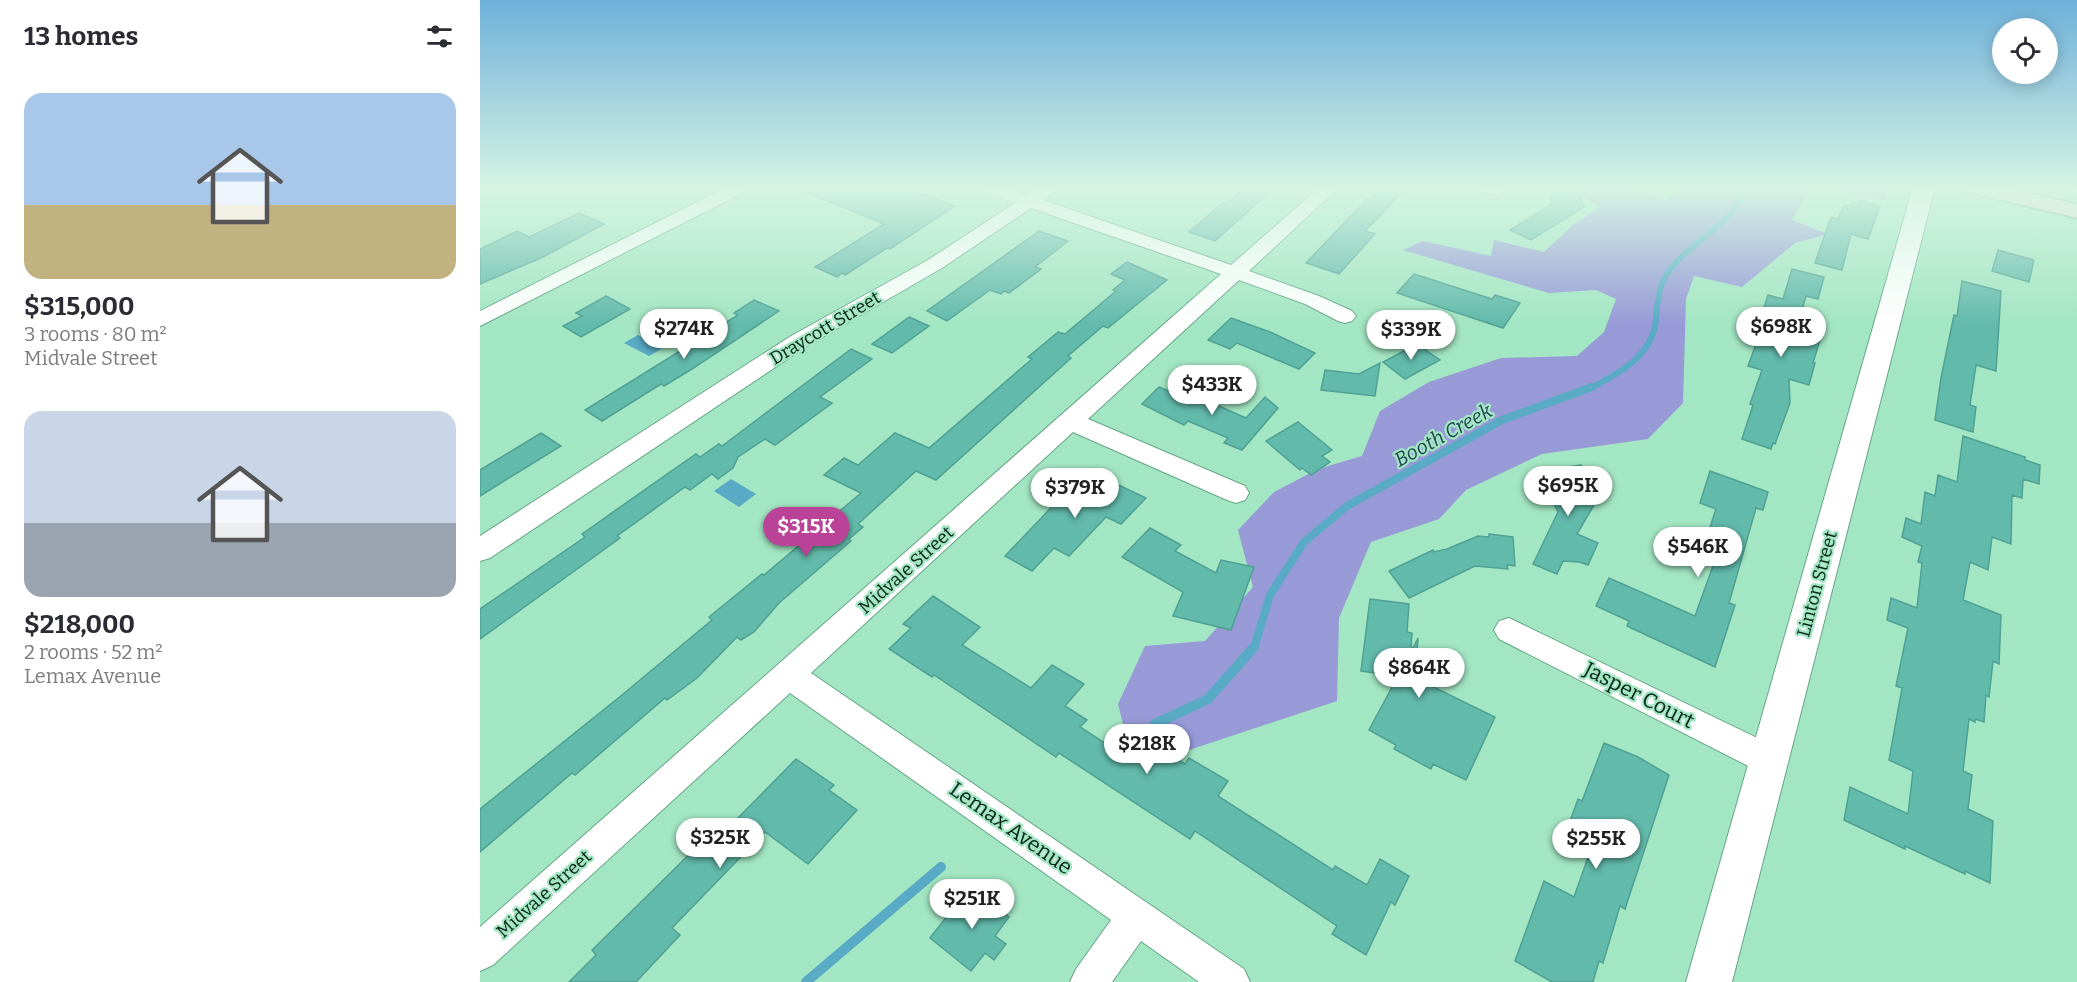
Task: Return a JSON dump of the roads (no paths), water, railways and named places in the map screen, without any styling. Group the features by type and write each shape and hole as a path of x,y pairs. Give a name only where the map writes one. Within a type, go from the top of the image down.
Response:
{"street":[{"path":"480,319 650,233"},
{"name":"Draycott Street","path":"480,550 806,336 934,264 981,233"},
{"path":"1121,233 1312,300 1345,316"},
{"name":"Midvale Street","path":"480,952 1278,233"},
{"name":"Linton Street","path":"1709,982 1912,233"},
{"path":"1070,421 1236,493"},
{"name":"Jasper Court","path":"1509,630 1769,760"},
{"name":"Lemax Avenue","path":"789,675 1231,982"},
{"path":"1089,982 1137,916"}],"waterway":[{"name":"Booth Creek","path":"1589,389 1623,370 1641,353 1653,332 1660,292 1667,274 1685,253 1709,233"},
{"name":"Booth Creek","path":"1254,648 1270,595 1304,542 1347,506 1502,420 1592,387"},
{"name":"Booth Creek","path":"1155,724 1208,699 1254,647"},
{"name":"Booth Creek","path":"806,982 941,867"}]}
